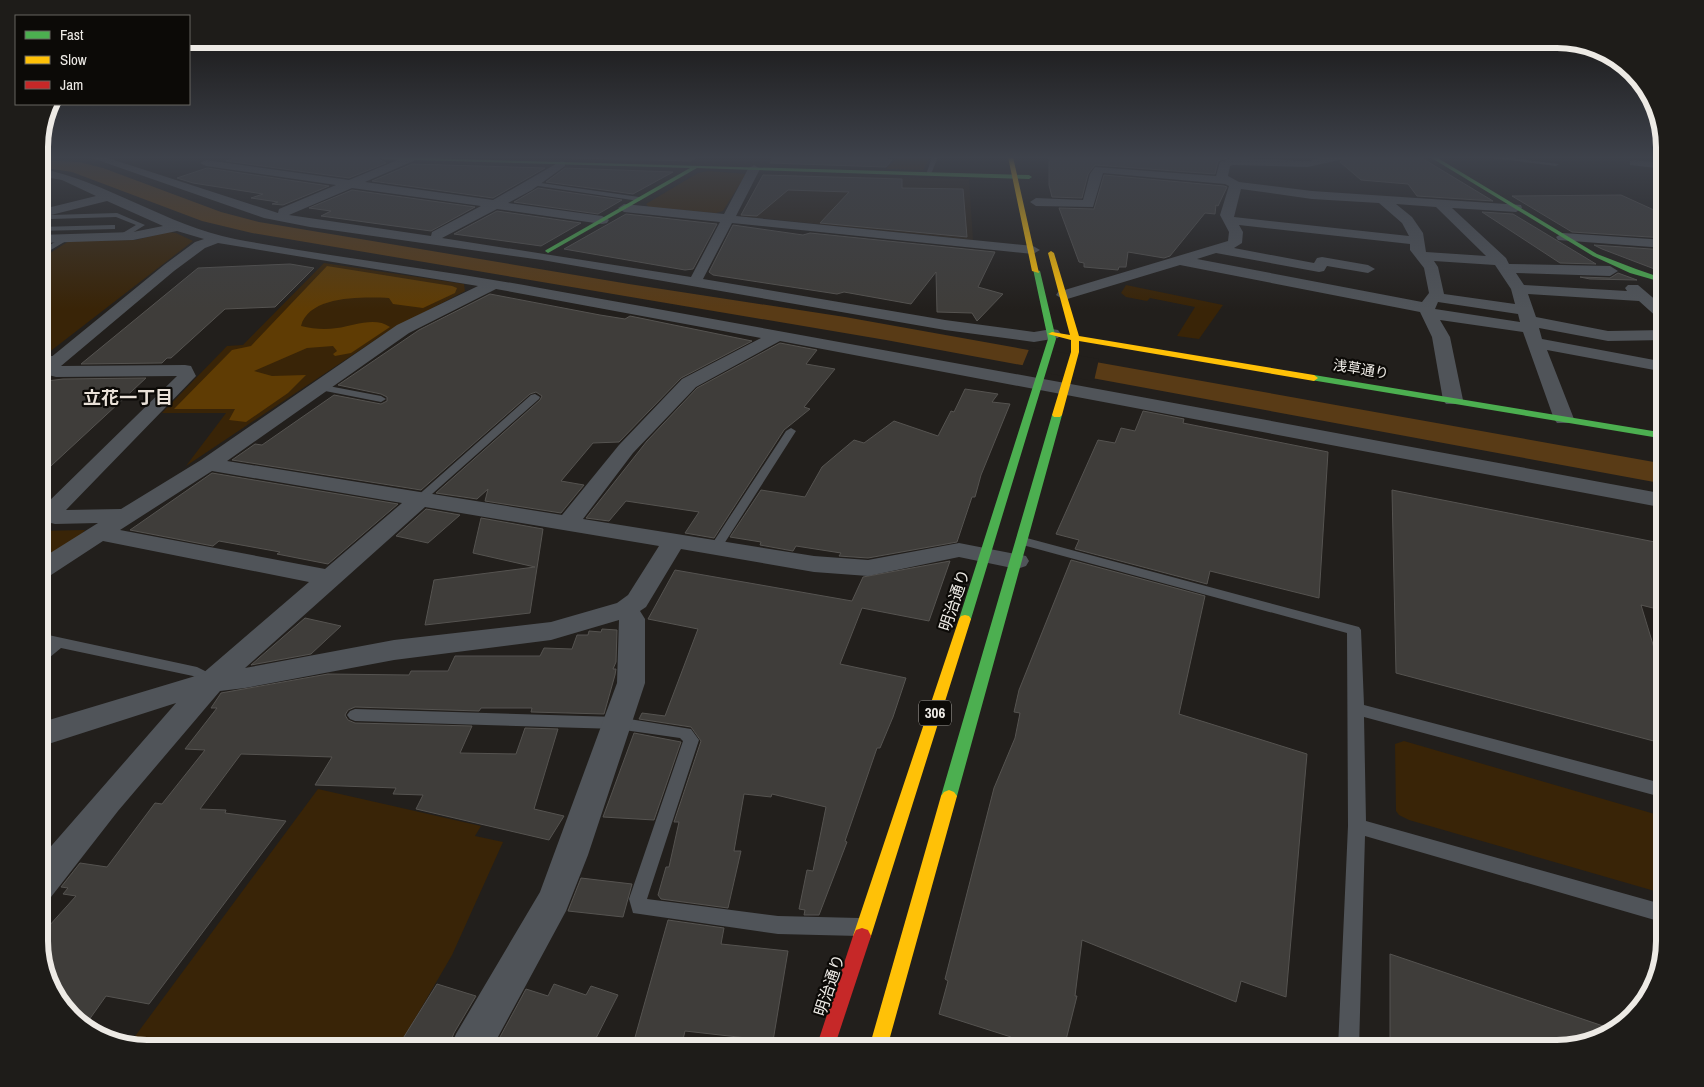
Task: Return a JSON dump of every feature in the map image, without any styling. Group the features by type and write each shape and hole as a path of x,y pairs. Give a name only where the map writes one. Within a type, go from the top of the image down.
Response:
{"main road":[{"path":"548,251 624,208"},
{"name":"明治通り","path":"828,1040 986,556 1051,340 1023,208"},
{"path":"1516,208 1595,255 1632,271 1657,279"},
{"path":"1047,239 1064,295 1075,344"},
{"name":"306","path":"880,1040 1020,551 1075,344"},
{"name":"浅草通り","path":"1075,344 1452,400 1657,435"}],"street":[{"path":"48,214 70,208"},
{"path":"131,208 177,227 216,239 494,284 777,336 1040,380 1657,499"},
{"path":"248,208 269,215 310,223 542,256 1075,344"},
{"path":"272,208 284,212 548,251 698,276 1051,340"},
{"path":"284,212 294,208"},
{"path":"437,235 489,208"},
{"path":"514,208 602,220"},
{"path":"624,208 1033,250"},
{"path":"698,276 732,208"},
{"path":"1064,295 1235,243 1236,232 1229,220 1228,208"},
{"path":"1354,208 1358,214"},
{"path":"1392,208 1407,220 1416,234 1418,250 1431,267 1436,281 1437,293 1429,306"},
{"path":"1444,208 1504,265 1519,289 1530,326 1564,419"},
{"path":"1229,220 1306,241 1416,242"},
{"path":"48,239 147,234 177,227"},
{"path":"1563,237 1657,243"},
{"path":"48,368 200,245 216,239"},
{"path":"1306,241 1305,257 1322,261 1370,264 1356,295"},
{"path":"1216,249 1319,268 1322,261"},
{"path":"1595,255 1610,271 1657,309"},
{"path":"1423,256 1504,265 1610,271"},
{"path":"1179,260 1356,295 1429,306 1530,326 1608,336 1657,335"},
{"path":"48,565 208,464 403,329 494,284"},
{"path":"1519,289 1644,297"},
{"path":"1429,306 1441,337 1452,400"},
{"path":"1530,326 1657,364"},
{"path":"566,524 626,449 689,383 777,336"},
{"path":"48,369 56,372 185,370 187,376 54,507 55,517 124,516"},
{"path":"208,464 814,564 868,568 959,550 986,556 1020,551"},
{"path":"48,875 107,802 212,680 419,500"},
{"path":"99,533 329,578"},
{"path":"48,732 212,680 245,678 394,650 551,631 626,609 638,601 674,541"},
{"path":"475,1040 554,900 618,722 631,683 632,619 626,609"}],"lane":[{"path":"48,215 117,215 141,225 124,236"},
{"path":"48,229 112,227"},
{"path":"48,250 67,238"},
{"path":"48,360 58,359"},
{"path":"318,387 381,399"},
{"path":"419,500 535,397"},
{"path":"716,547 791,431"},
{"path":"1020,551 1354,630 1357,826 1348,1040"},
{"path":"48,640 197,672 212,680"},
{"path":"48,651 59,642"},
{"path":"1356,708 1657,788"},
{"path":"355,715 618,722 685,733 691,740 638,899 640,907 778,926 864,928"},
{"path":"1357,826 1657,912"}],"shaded area":[{"path":"167,208 210,208 259,222 629,284 845,317 1657,463 1657,483 886,340 252,233 202,221"},
{"path":"657,208 725,208 723,211 716,213"},
{"path":"745,208 971,208 973,240 740,216"},
{"path":"168,232 176,233 193,241 48,353 48,254 69,241 136,240"},
{"path":"324,263 464,284 465,291 387,332 186,466 226,413 162,413 227,346 243,345"},
{"path":"327,266 457,288 455,293 423,308 393,304 389,298 352,298 326,303 315,308 306,316 301,326 328,329 378,322 390,327 351,353 335,356 333,354 337,351 333,346 307,348 254,371 272,376 306,375 288,393 246,422 229,420 235,409 174,409 232,350 251,346"},
{"path":"1126,285 1223,305 1199,339 1177,336 1195,307 1150,298 1147,301 1126,297 1121,293"},
{"path":"85,530 79,537 48,556 48,531"},
{"path":"1404,741 1657,815 1657,892 1409,820 1399,815 1396,811 1395,744"},
{"path":"318,789 481,826 475,836 503,842 452,955 403,1040 133,1039"}],"pier":[{"path":"1030,347 1099,359 1094,381 1021,369"}],"building":[{"path":"309,208 474,208 431,231 321,216 331,211"},
{"path":"554,208 609,208 598,214"},
{"path":"745,208 767,208 757,216 741,215"},
{"path":"834,208 965,208 967,237 820,223"},
{"path":"1059,208 1216,208 1215,214 1205,213 1170,256 1164,258 1128,252 1126,267 1119,267 1118,270 1084,267 1084,263 1079,262"},
{"path":"1532,208 1649,208 1657,211 1657,237 1572,232"},
{"path":"497,211 581,223 541,246 454,234"},
{"path":"1482,212 1513,214 1596,264 1560,263"},
{"path":"626,214 717,224 693,269 685,270 564,249"},
{"path":"733,225 803,235 810,233 995,252 978,287 1003,294 977,321 972,313 937,312 936,272 911,304 844,292 837,294 713,275 709,272"},
{"path":"1594,245 1657,249 1657,270"},
{"path":"290,264 314,268 275,307 225,309 171,358 167,358 162,363 81,364 198,268"},
{"path":"1618,273 1637,280 1580,277 1610,278"},
{"path":"490,294 625,319 630,316 752,341 681,378 619,442 593,443 561,481 584,485 561,513 485,501 488,489 477,499 436,493 540,400 542,396 536,392 530,394 421,490 232,460 255,444 262,445 334,395 381,404 387,401 387,397 381,394 338,385 419,330"},
{"path":"780,343 817,350 806,364 835,369 804,407 810,409 784,430 714,538 685,533 699,512 626,501 609,521 586,518 647,441 697,388"},
{"path":"146,378 48,469 48,381"},
{"path":"965,389 998,394 992,402 1010,404 981,475 975,497 972,497 957,542 868,558 839,556 841,553 796,546 793,551 760,545 761,542 730,537 761,490 805,497 822,467 854,440 864,443 894,421 938,436 951,411 954,412"},
{"path":"1143,411 1184,419 1183,423 1328,452 1319,598 1210,571 1207,584 1075,549 1079,540 1056,534 1098,440 1115,443 1121,428 1135,431"},
{"path":"212,473 398,504 328,564 277,554 280,552 219,541 213,546 130,530"},
{"path":"1392,490 1657,542 1657,609 1641,605 1657,658 1657,742 1396,673"},
{"path":"426,509 460,515 428,543 396,536"},
{"path":"481,518 543,529 530,613 425,625 434,580 535,567 473,553"},
{"path":"1071,560 1205,596 1179,714 1307,754 1286,997 1241,981 1236,1002 1082,940 1075,996 1077,996 1066,1040 1010,1040 1011,1037 939,1014 948,981 945,979 994,788 1015,738 1020,713 1014,712 1019,690"},
{"path":"950,561 929,621 862,608 840,664 906,678 893,717 880,748 877,748 845,841 847,842 819,915 804,915 805,910 799,909 807,870 813,871 826,807 772,794 771,797 744,794 734,851 741,851 728,908 661,899 658,895 666,867 669,867 679,822 674,822 701,741 691,727 639,719 642,713 665,716 698,629 648,619 675,570 852,601 863,577"},
{"path":"305,618 341,626 311,654 251,665"},
{"path":"602,629 617,630 616,662 613,669 616,669 604,714 531,712 532,708 481,708 479,711 355,707 348,710 345,715 348,720 355,723 472,726 460,753 516,754 525,728 558,729 534,809 564,816 549,840 416,809 423,795 393,794 396,788 315,785 332,757 241,754 200,809 226,810 225,813 286,821 149,1004 106,996 88,1021 68,1001 55,978 48,953 48,927 76,896 63,894 68,888 61,887 80,863 107,867 155,803 162,804 205,750 185,749 217,708 211,708 221,693 328,674 409,675 411,671 448,671 455,656 540,656 544,648 572,649 577,635 588,635 589,631 601,632"},
{"path":"634,733 681,742 654,820 603,817"},
{"path":"581,878 632,884 623,917 568,911"},
{"path":"668,920 724,928 721,944 788,951 773,1040 685,1031 683,1040 634,1040"},
{"path":"1390,954 1605,1027 1583,1036 1557,1040 1390,1040"},
{"path":"437,984 476,996 451,1040 402,1040"},
{"path":"554,984 586,995 591,986 618,995 595,1040 498,1040 526,989 548,996"}],"traffic: fast":[{"path":"548,251 624,208"},
{"path":"1517,208 1595,255 1657,278"},
{"path":"965,619 1052,339 1036,271"},
{"path":"1314,378 1657,435"},
{"path":"949,796 1057,415"}],"traffic: slow":[{"path":"1022,208 1036,271"},
{"path":"1051,253 1075,337 1075,352 1057,415"},
{"path":"1052,334 1314,378"},
{"path":"862,936 965,619"},
{"path":"880,1040 949,796"}],"traffic: jam":[{"path":"828,1040 862,936"}],"district":[{"name":"立花一丁目","path":"128,398"}]}
